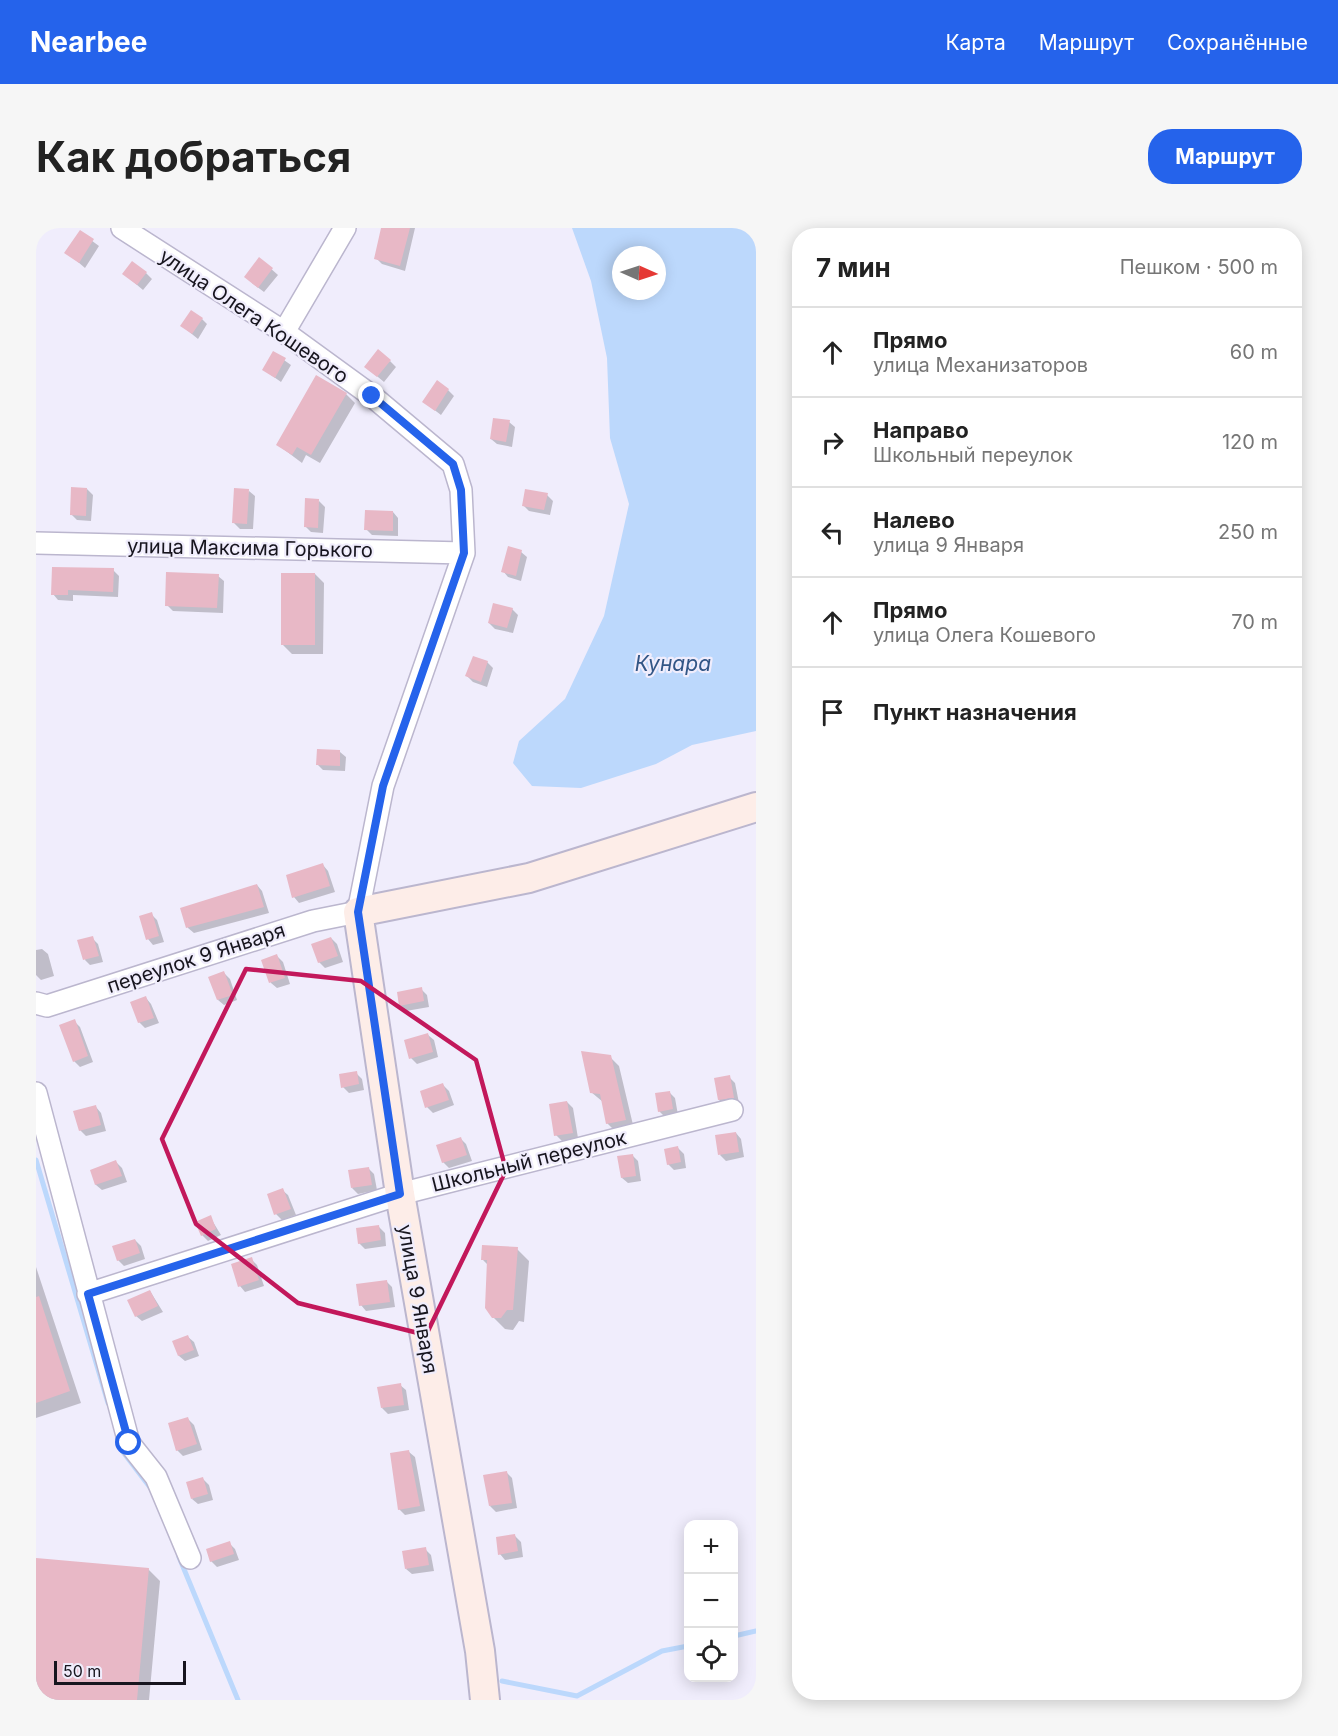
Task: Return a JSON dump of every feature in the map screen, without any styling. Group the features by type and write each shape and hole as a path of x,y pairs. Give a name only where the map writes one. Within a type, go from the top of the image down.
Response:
{"street":[{"name":"улица Олега Кошевого","path":"122,228 284,333 372,396 453,464 461,490 464,553"},
{"path":"284,333 345,228"},
{"name":"улица Максима Горького","path":"36,543 464,553"},
{"name":"улица 9 Января","path":"464,553 383,786 358,912 400,1194 480,1651 485,1700"},
{"path":"358,912 530,878 756,807"},
{"name":"переулок 9 Января","path":"36,1003 48,1005 313,921 358,912"},
{"path":"36,1093 129,1443 156,1477 190,1558"},
{"name":"Школьный переулок","path":"88,1294 400,1194 732,1110"}],"highlighted area":[{"path":"246,969 361,981 476,1060 506,1170 426,1335 298,1303 196,1224 162,1139"}],"water":[{"name":"Кунара","path":"572,228 756,228 756,731 692,745 656,764 581,788 532,786 513,763 519,741 565,699 604,616 629,504 610,438 607,358 591,281"}],"building":[{"path":"381,228 410,228 400,266 374,259"},
{"path":"80,230 94,239 79,263 64,253"},
{"path":"259,257 273,268 258,288 244,277"},
{"path":"132,261 147,272 137,285 122,274"},
{"path":"191,310 203,318 192,334 180,326"},
{"path":"378,349 391,360 377,377 364,367"},
{"path":"273,351 286,358 275,378 262,370"},
{"path":"316,375 347,393 311,455 297,447 292,455 276,445"},
{"path":"437,380 449,389 435,411 422,402"},
{"path":"493,418 510,420 506,442 490,439"},
{"path":"71,487 87,488 86,516 70,515"},
{"path":"234,488 249,489 247,524 232,523"},
{"path":"525,489 548,493 544,510 522,506"},
{"path":"305,498 319,499 318,528 304,527"},
{"path":"365,510 393,511 393,531 364,530"},
{"path":"508,546 522,550 516,576 501,572"},
{"path":"52,567 114,568 113,592 68,590 68,595 51,595"},
{"path":"166,572 219,574 217,608 165,606"},
{"path":"281,573 315,573 315,645 281,645"},
{"path":"493,603 513,608 507,628 488,623"},
{"path":"473,656 488,661 481,682 465,676"},
{"path":"317,749 340,750 340,766 316,765"},
{"path":"323,863 330,886 292,898 286,875"},
{"path":"257,884 264,907 186,928 180,908"},
{"path":"152,912 159,936 146,940 139,916"},
{"path":"93,936 99,956 83,960 77,940"},
{"path":"331,937 338,956 318,963 311,944"},
{"path":"277,954 285,978 269,983 261,960"},
{"path":"224,971 233,995 217,1000 208,977"},
{"path":"422,987 424,1001 399,1006 397,992"},
{"path":"146,996 154,1018 138,1023 130,1002"},
{"path":"75,1019 88,1056 73,1062 59,1025"},
{"path":"428,1033 433,1052 409,1059 404,1040"},
{"path":"581,1051 611,1055 626,1120 606,1124 600,1094 590,1093"},
{"path":"357,1071 359,1084 341,1088 339,1074"},
{"path":"730,1075 734,1098 718,1100 714,1078"},
{"path":"443,1083 449,1100 425,1108 420,1091"},
{"path":"670,1091 673,1109 658,1112 655,1093"},
{"path":"567,1101 573,1133 554,1136 549,1104"},
{"path":"96,1105 101,1125 79,1131 73,1111"},
{"path":"736,1132 739,1152 718,1155 715,1135"},
{"path":"461,1137 467,1155 442,1163 436,1145"},
{"path":"678,1146 681,1162 667,1165 664,1149"},
{"path":"633,1154 636,1176 621,1178 617,1156"},
{"path":"116,1160 122,1176 95,1185 90,1170"},
{"path":"369,1167 372,1185 351,1188 348,1170"},
{"path":"283,1188 291,1209 274,1215 267,1194"},
{"path":"211,1215 216,1229 201,1236 195,1222"},
{"path":"379,1225 381,1240 358,1244 356,1228"},
{"path":"135,1239 140,1253 117,1261 112,1246"},
{"path":"482,1245 518,1247 513,1310 507,1310 501,1318 492,1318 485,1308 487,1260 481,1260"},
{"path":"252,1257 259,1280 238,1287 231,1264"},
{"path":"387,1280 390,1302 359,1306 356,1284"},
{"path":"150,1290 158,1306 135,1317 127,1300"},
{"path":"39,1296 70,1391 36,1403 36,1297"},
{"path":"188,1335 194,1350 178,1356 172,1341"},
{"path":"401,1383 404,1405 381,1408 377,1387"},
{"path":"188,1417 197,1444 176,1451 168,1423"},
{"path":"409,1450 420,1506 398,1510 390,1453"},
{"path":"507,1471 512,1503 489,1506 483,1475"},
{"path":"203,1477 208,1494 191,1499 186,1482"},
{"path":"515,1534 518,1551 498,1555 496,1537"},
{"path":"230,1541 234,1554 210,1562 206,1549"},
{"path":"426,1547 429,1565 405,1569 402,1551"},
{"path":"36,1558 149,1568 137,1700 36,1700"}],"waterway":[{"path":"36,1160 108,1403"},
{"path":"123,1452 152,1490"},
{"path":"179,1557 238,1700"},
{"path":"738,1635 756,1631"},
{"path":"502,1681 577,1696 662,1651 684,1647"}],"route":[{"path":"129,1443 88,1294 400,1194 358,912 383,786 464,553 461,490 453,464 372,396"}]}
